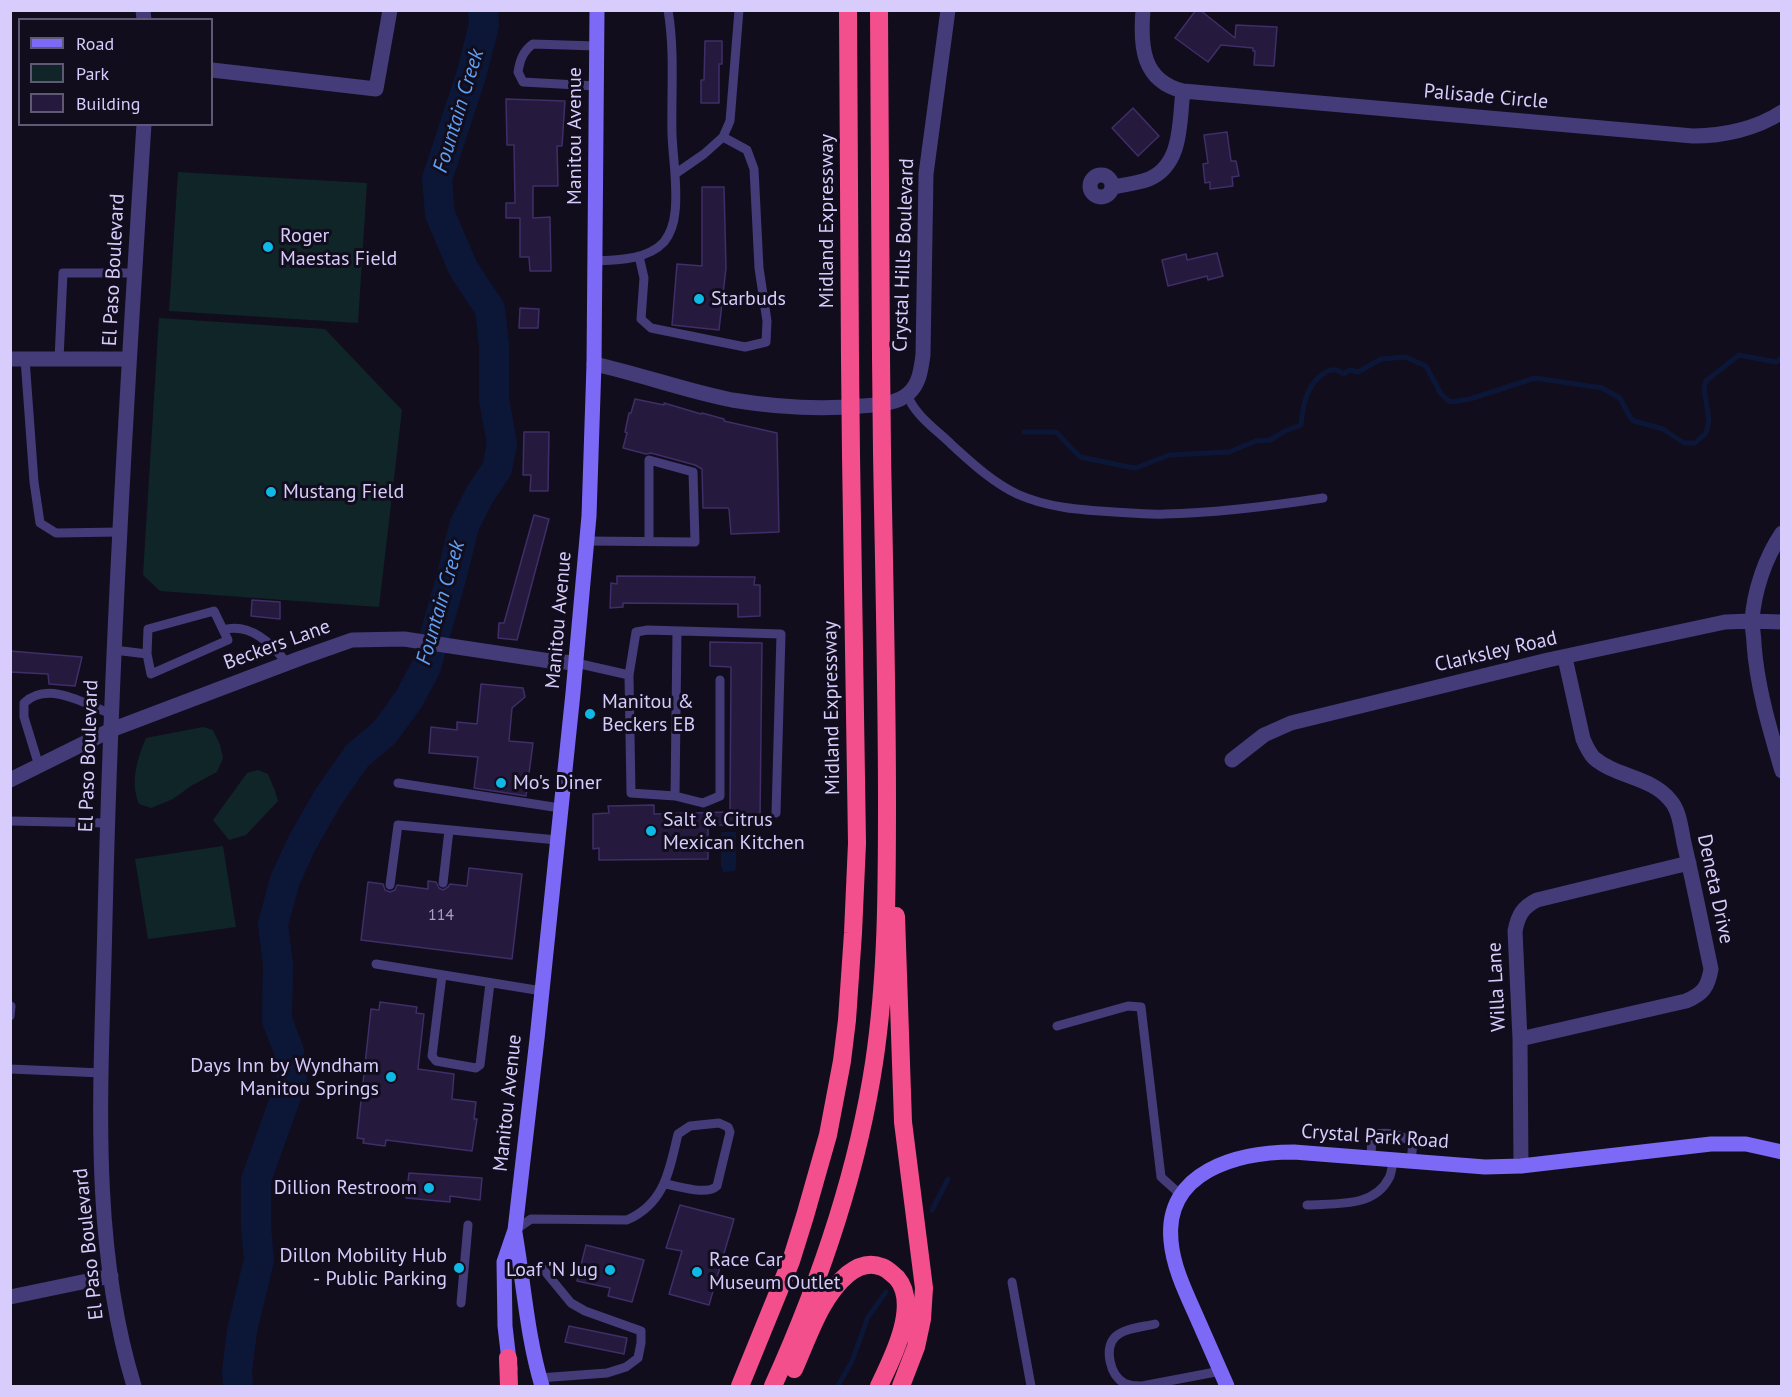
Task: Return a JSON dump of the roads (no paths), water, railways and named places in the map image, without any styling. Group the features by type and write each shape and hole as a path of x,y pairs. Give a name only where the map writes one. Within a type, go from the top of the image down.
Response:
{"highway":[{"name":"Midland Expressway","path":"740,1386 791,1261 828,1135 845,1040 854,933 857,843 851,455 848,10"},
{"path":"772,1386 812,1293 844,1197 873,1065 879,1022 885,935 887,721 882,452 879,10"},
{"path":"887,721 898,945 903,1122 924,1288 922,1319 916,1347 901,1386"},
{"path":"784,1386 826,1299 846,1275 868,1264 891,1272 903,1287 905,1298 904,1321 879,1386"},
{"path":"508,1358 509,1386"}],"main road":[{"name":"Manitou Avenue","path":"514,1386 508,1358 503,1291 504,1262 515,1230 542,991 587,541 594,364 597,10"},
{"name":"Crystal Park Road","path":"1227,1386 1183,1287 1171,1242 1170,1225 1174,1208 1191,1182 1207,1170 1226,1162 1273,1152 1371,1157 1485,1167 1521,1166 1711,1144 1746,1144 1782,1152"},
{"name":"Manitou Avenue","path":"515,1230 529,1331 540,1382"}],"street":[{"path":"213,70 376,89 390,10"},
{"name":"Crystal Hills Boulevard","path":"907,394 917,382 923,355 926,174 948,10"},
{"name":"Palisade Circle","path":"1143,10 1142,45 1148,64 1165,85 1183,91 1694,136 1729,133 1762,122 1782,112"},
{"path":"1112,187 1150,178 1168,166 1175,150 1183,91"},
{"name":"El Paso Boulevard","path":"134,1386 119,1329 104,1233 101,1181 111,714 129,359 144,126"},
{"path":"18,359 129,359"},
{"path":"594,364 731,399 786,407 826,408 868,405 898,400 907,394"},
{"path":"1782,533 1768,556 1761,575 1752,621 1756,667 1776,733 1782,771"},
{"name":"Clarksley Road","path":"1232,760 1264,735 1291,723 1725,622 1782,622"},
{"name":"Beckers Lane","path":"10,780 111,730 352,640 404,639 576,663"},
{"name":"Deneta Drive","path":"1520,1039 1686,1001 1704,991 1711,969 1677,811 1664,793 1593,758 1583,739 1565,658"},
{"name":"Willa Lane","path":"1521,1166 1520,1039 1515,931 1517,919 1522,911 1537,900 1689,863"},
{"path":"10,1296 111,1276"}],"lane":[{"path":"595,261 639,256 655,249 663,243 672,227 676,209 672,136 671,34 668,10"},
{"path":"675,174 704,154 723,137 732,111 739,10"},
{"path":"596,46 533,44 526,49 520,60 518,72 524,82 596,86"},
{"path":"639,256 644,278 641,319 651,328 745,347 766,342 767,321 759,268 754,169 747,150 723,137"},
{"path":"59,359 63,273 134,273"},
{"path":"18,359 40,523 56,533 120,532"},
{"path":"907,394 909,401 919,413 972,464 996,483 1045,504 1073,510 1164,514 1246,509 1323,498"},
{"path":"587,541 695,542 693,472 649,460 649,541"},
{"path":"214,611 228,640 151,674 147,654 148,629 214,611"},
{"path":"223,630 231,628 245,630 262,638 275,647 286,663"},
{"path":"720,680 720,796 704,803 675,796 631,792 629,675 636,632 648,630 781,634 776,813"},
{"path":"675,796 677,631"},
{"path":"114,650 147,654"},
{"path":"576,663 629,675"},
{"path":"39,766 24,717 24,703 30,696 52,693 64,695 111,714"},
{"path":"398,783 560,808"},
{"path":"10,820 107,823"},
{"path":"390,885 398,825 557,840"},
{"path":"443,883 449,830"},
{"path":"376,964 542,991"},
{"path":"442,975 432,1056 436,1061 476,1068 480,1065 490,983"},
{"path":"10,1016 11,1006"},
{"path":"1057,1026 1128,1006 1141,1007 1161,1177 1181,1195"},
{"path":"10,1069 102,1073"},
{"path":"515,1230 531,1219 627,1221 640,1214 665,1184 678,1134 690,1126 719,1122 728,1127 730,1132 717,1186 712,1190 704,1191 665,1184"},
{"path":"1371,1157 1372,1134 1389,1132 1413,1143 1411,1161"},
{"path":"1307,1205 1353,1203 1371,1197 1390,1176 1393,1159"},
{"path":"461,1303 468,1224"},
{"path":"522,1268 543,1269 571,1303 585,1311 641,1331 638,1358 626,1367 607,1373 540,1382"},
{"path":"1012,1282 1030,1386"},
{"path":"1155,1324 1121,1333 1111,1344 1109,1351 1113,1371 1124,1383 1142,1386 1221,1371"}],"water":[{"path":"721,832 736,832 735,871 723,872"}],"waterway":[{"name":"Fountain Creek","path":"238,1386 237,1371 242,1331 259,1260 256,1180 292,1080 289,1051 277,1020 278,964 273,924 285,880 302,843 329,796 357,756 385,732 409,699 426,667 464,526 479,496 497,469 502,444 494,399 494,345 490,309 463,268 440,214 437,179 471,76 484,25 483,10"},
{"path":"1024,432 1056,432 1080,457 1136,468 1169,455 1229,452 1256,441 1270,440 1301,425 1303,409 1310,388 1326,372 1333,370 1343,374 1350,370 1358,372 1381,359 1406,357 1426,366 1441,394 1450,402 1470,399 1535,378 1602,388 1620,398 1634,421 1663,429 1684,443 1695,443 1706,433 1709,421 1704,388 1706,381 1739,355 1776,362 1782,358"},
{"path":"932,1210 948,1179"},
{"path":"838,1386 852,1361 868,1317 886,1292"}],"place":[{"name":"Roger Maestas Field","path":"268,247"},
{"name":"Starbuds","path":"699,299"},
{"name":"Mustang Field","path":"271,492"},
{"name":"Manitou & Beckers EB","path":"590,714"},
{"name":"Mo's Diner","path":"501,783"},
{"name":"Salt & Citrus Mexican Kitchen","path":"651,831"},
{"name":"Days Inn by Wyndham Manitou Springs","path":"391,1077"},
{"name":"Dillion Restroom","path":"429,1188"},
{"name":"Dillon Mobility Hub - Public Parking","path":"459,1268"},
{"name":"Loaf 'N Jug","path":"610,1270"},
{"name":"Race Car Museum Outlet","path":"697,1272"}]}
